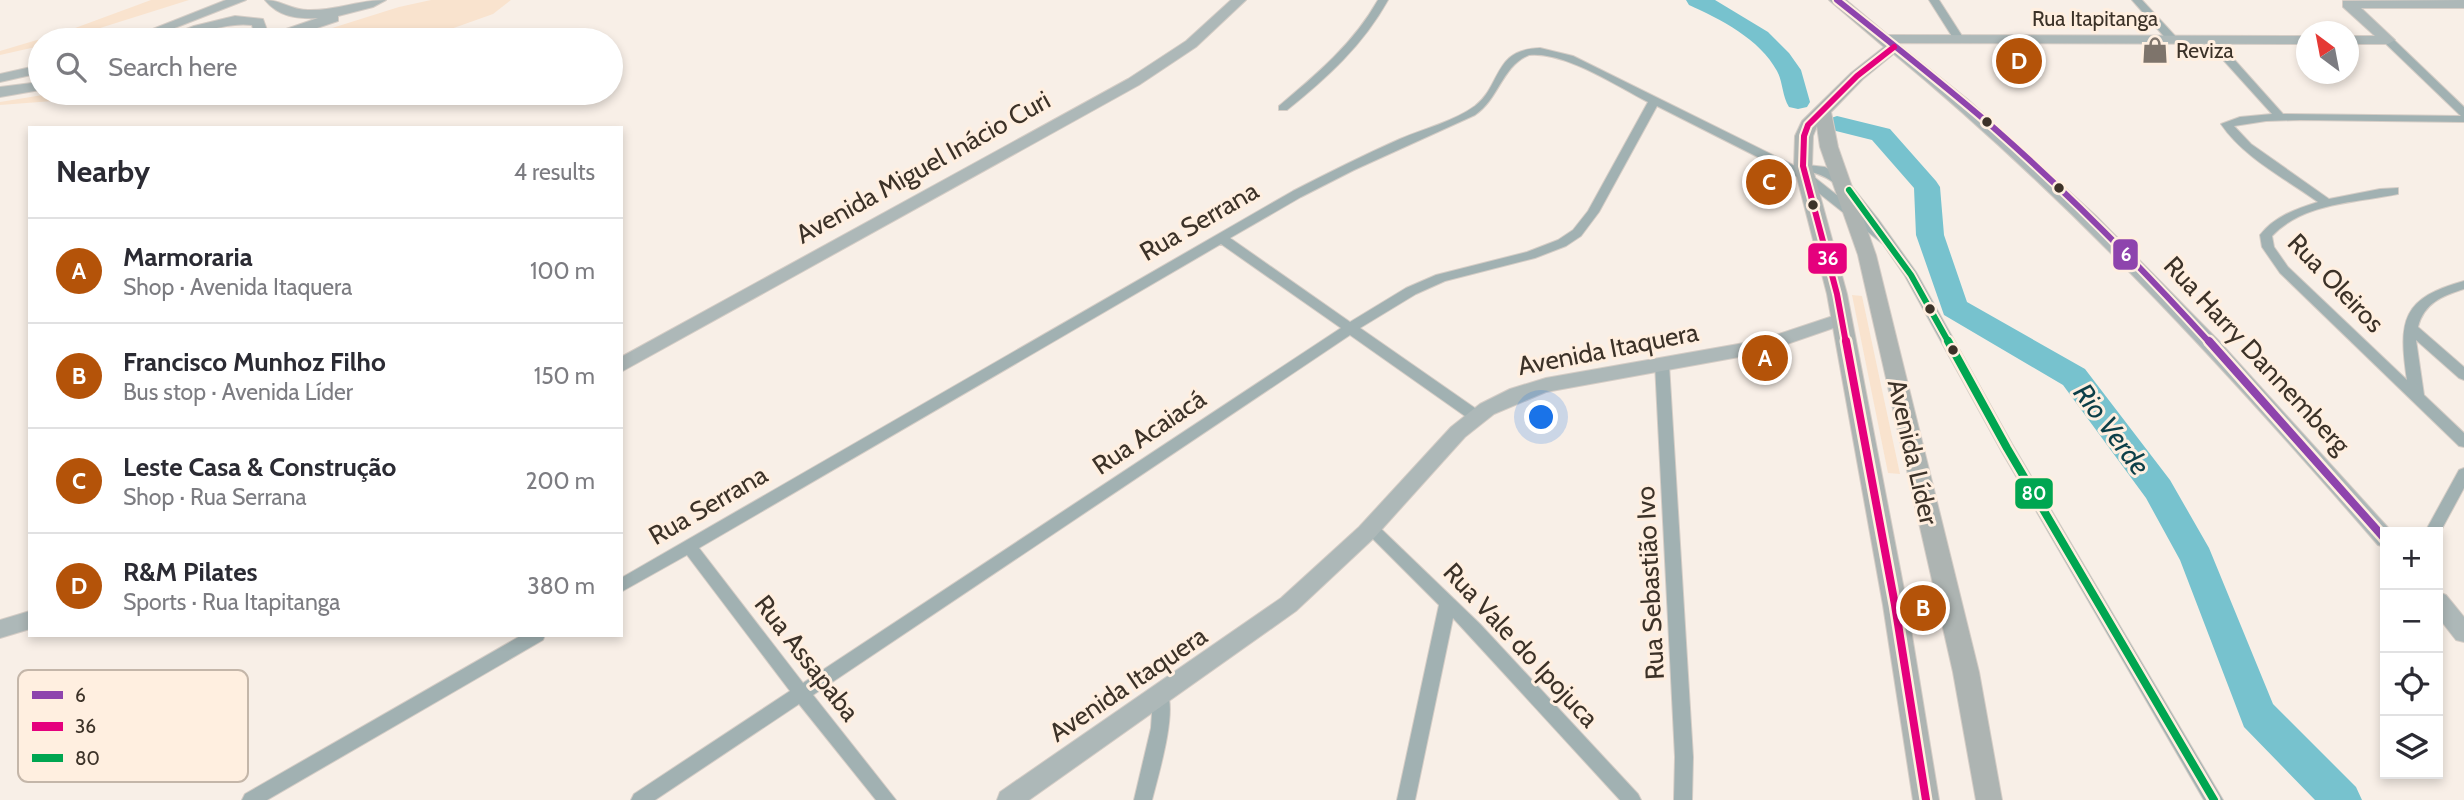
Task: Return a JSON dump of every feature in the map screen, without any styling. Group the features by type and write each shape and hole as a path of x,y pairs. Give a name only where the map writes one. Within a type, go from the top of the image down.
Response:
{"main road":[{"path":"1837,0 1889,43 1822,109 1808,125 1804,136 1804,171 1828,252 1842,319"},
{"name":"Avenida Líder","path":"1822,109 1829,147 1867,255 1966,672 1989,800"},
{"name":"Avenida Líder","path":"1842,319 1893,593 1926,800"}],"street":[{"path":"164,28 239,0"},
{"path":"272,0 286,11 300,14 340,12 379,0"},
{"name":"Avenida Miguel Inácio Curi","path":"623,364 1149,72 1190,44 1240,0"},
{"path":"1283,108 1347,53 1370,25 1383,0"},
{"path":"1934,0 1959,39"},
{"path":"2137,0 2174,40"},
{"path":"2346,2 2464,4"},
{"path":"2346,2 2464,113"},
{"path":"305,28 361,6"},
{"path":"209,28 251,20 258,22 260,28"},
{"name":"Rua Itapitanga","path":"1889,43 1959,39 2296,40"},
{"path":"2211,40 2281,118"},
{"path":"2359,40 2388,40"},
{"name":"Rua Harry Dannemberg","path":"1889,43 2015,148 2110,239 2220,355 2380,533"},
{"name":"Rua Serrana","path":"623,585 1221,238 1340,172 1477,109 1492,94 1503,69 1519,54 1540,51 1569,58 1804,171"},
{"path":"0,78 28,72"},
{"path":"0,92 28,88"},
{"name":"Rua Acaiacá","path":"640,800 1349,329 1411,291 1441,278 1531,255 1562,243 1577,233 1593,212 1655,100"},
{"path":"2326,203 2246,146 2228,129 2227,124 2231,120 2281,118 2464,119"},
{"path":"1804,171 1821,169 1842,183 1911,275 2007,448 2214,800"},
{"path":"1804,171 1887,241"},
{"name":"Rua Oleiros","path":"2394,191 2326,203 2272,226 2266,235 2268,247 2284,270 2417,396"},
{"path":"1221,238 1477,417"},
{"path":"2464,285 2443,290 2419,304 2412,329 2411,349 2417,396 2464,442"},
{"name":"Avenida Itaquera","path":"1009,800 1161,697 1292,603 1371,528 1449,442 1500,401 1528,390 1593,375 1768,345 1842,319"},
{"path":"2412,329 2464,375"},
{"name":"Rua Sebastião Ivo","path":"1662,364 1684,757 1683,800"},
{"path":"2436,527 2464,474"},
{"name":"Rua Vale do Ipojuca","path":"1371,528 1448,601 1632,800"},
{"name":"Rua Assapaba","path":"689,546 887,800"},
{"path":"1406,800 1448,601"},
{"path":"2443,607 2464,633"},
{"path":"0,629 28,621"},
{"path":"251,800 534,637"},
{"path":"1143,800 1160,728 1161,697"}],"shaded area":[{"path":"151,0 189,0 100,28 75,28"},
{"path":"431,0 511,0 493,14 454,28 332,28"},
{"path":"28,43 28,49 0,55 0,51"},
{"path":"28,97 28,103 0,105 0,102"},
{"path":"1852,295 1862,296 1900,474 1888,473"}],"waterway":[{"path":"1697,0 1736,20 1771,47 1789,70 1798,102"},
{"name":"Rio Verde","path":"1837,124 1881,134 1927,187 1930,235 1954,308 2074,377 2158,489 2197,558 2258,715 2342,800"}],"transit line":[{"name":"6","path":"1837,0 1973,110 2114,242 2207,339 2380,533"},
{"name":"36","path":"1894,47 1857,76 1808,125 1804,136 1803,166 1837,294 1895,605 1926,800"},
{"name":"80","path":"1849,190 1911,275 2007,448 2214,800"}],"place":[{"name":"Reviza","path":"2155,50"},
{"name":"R&M Pilates","path":"2019,61"},
{"name":"Leste Casa & Construção","path":"1769,182"},
{"name":"Marmoraria","path":"1765,358"},
{"name":"Francisco Munhoz Filho","path":"1923,608"}]}
